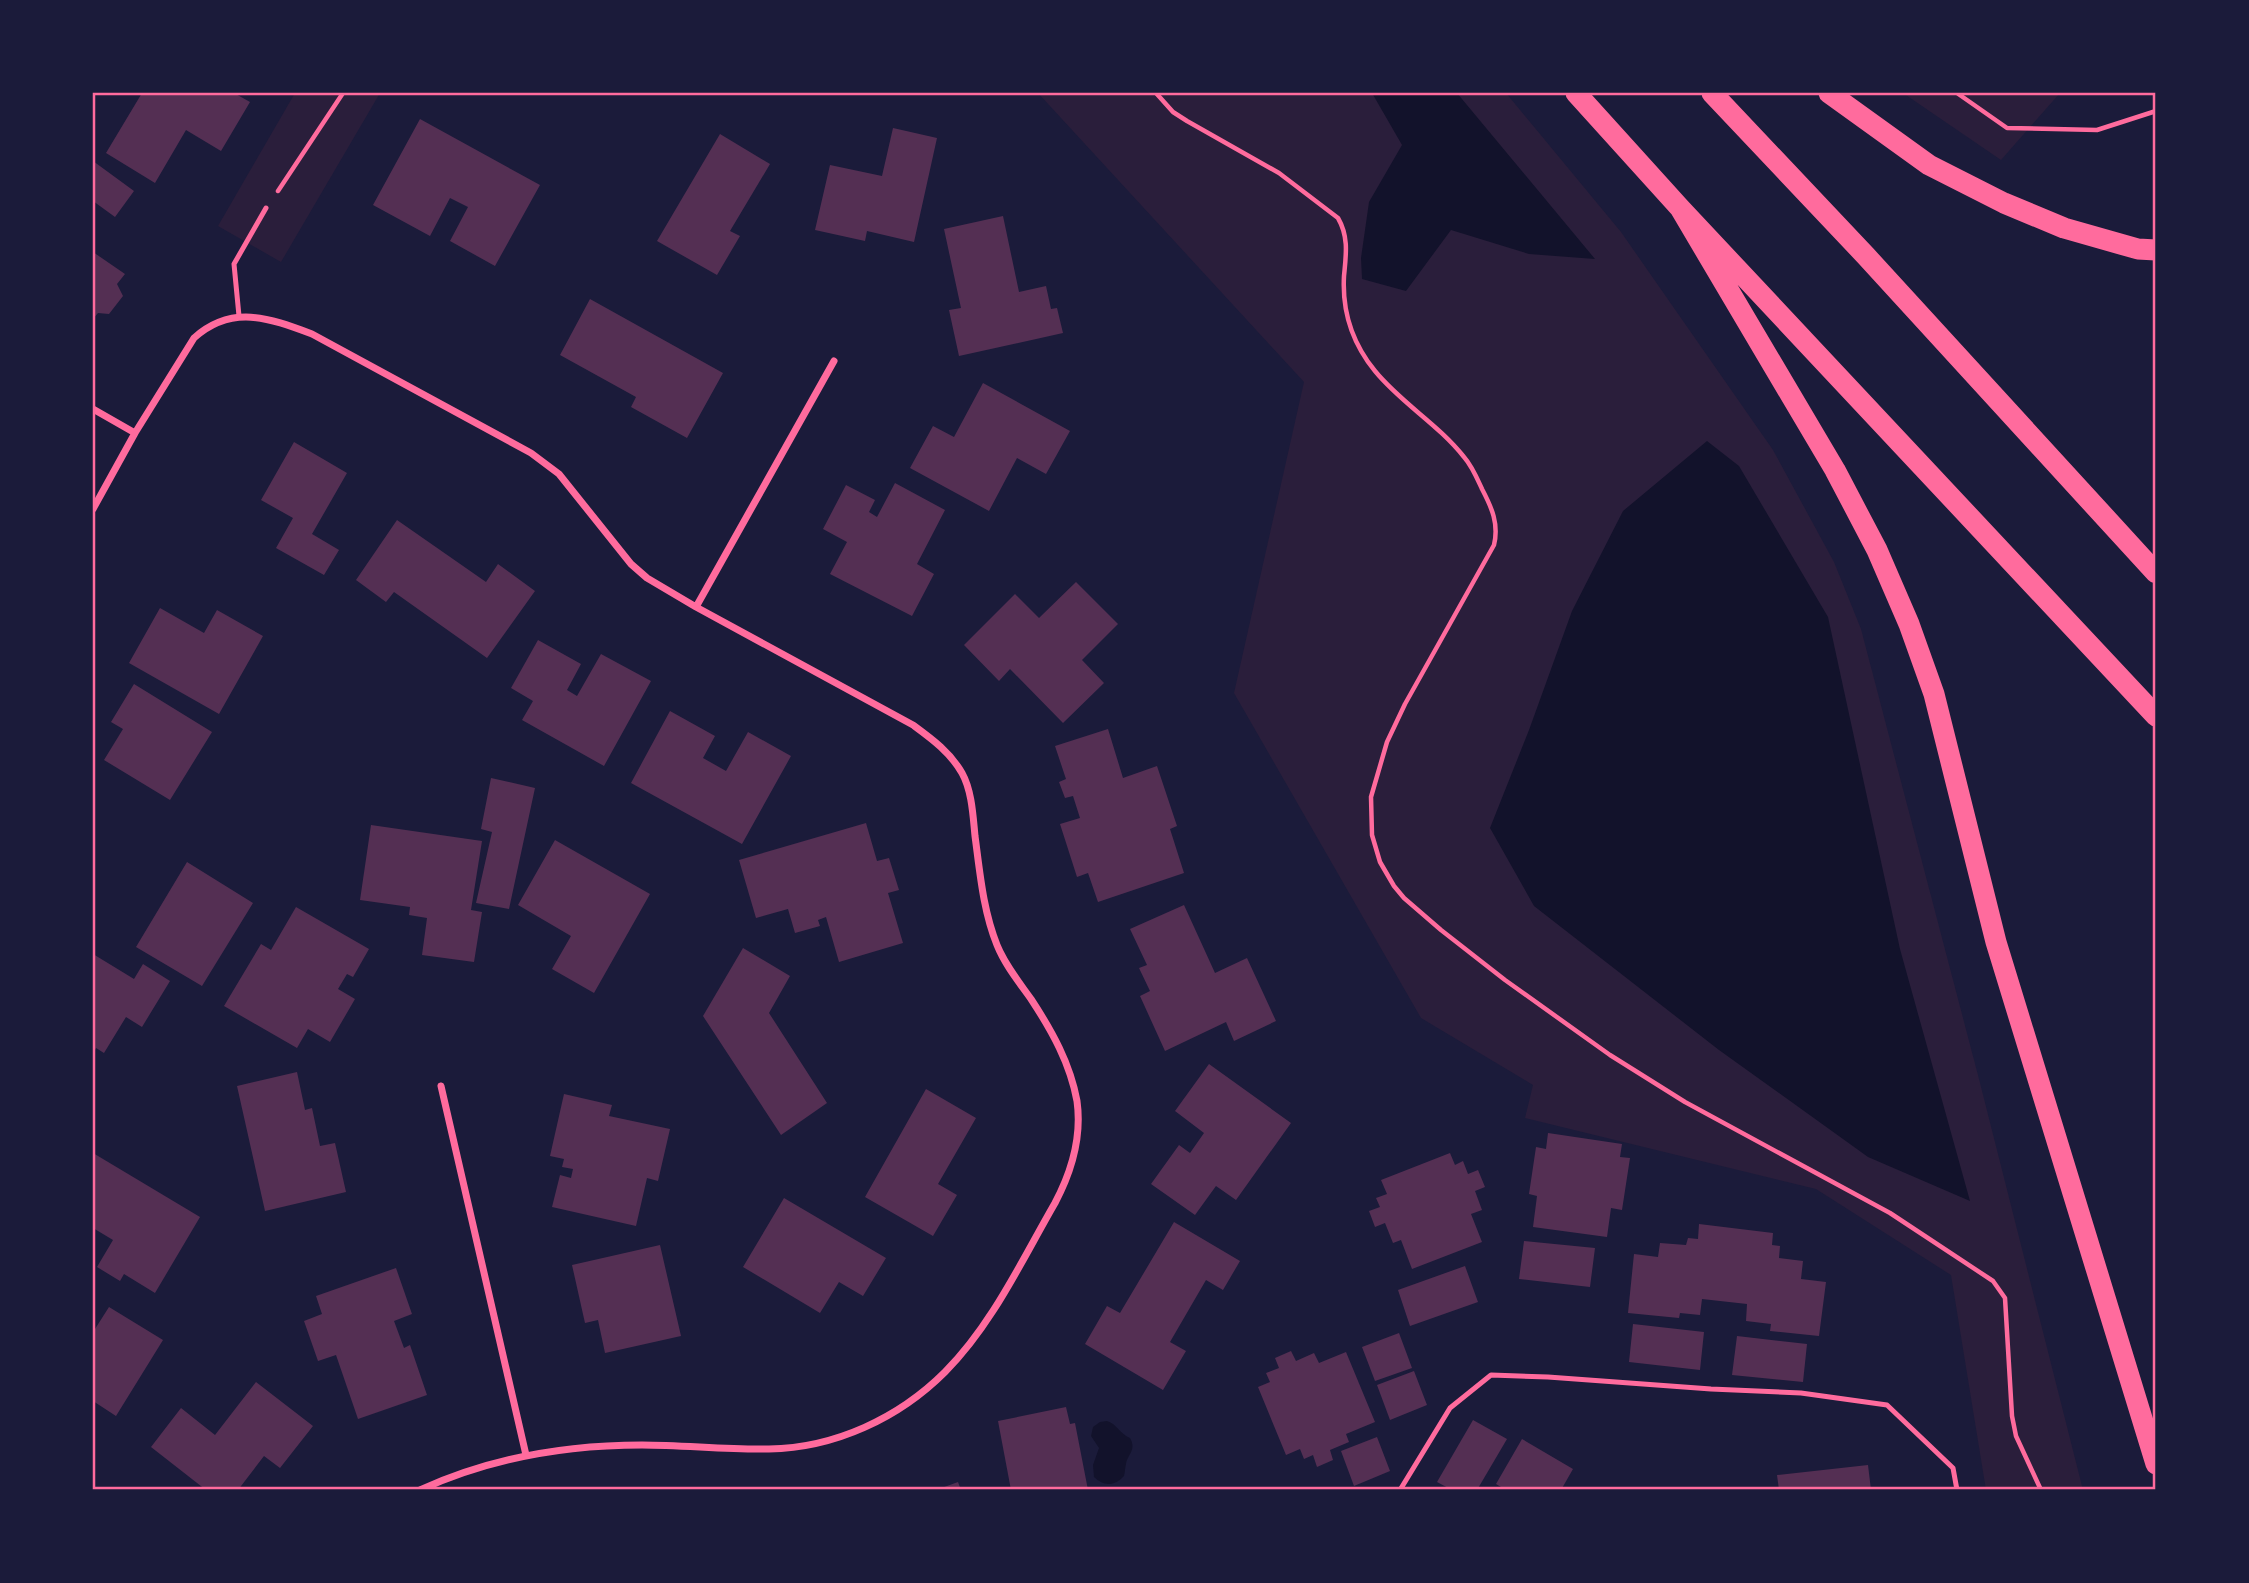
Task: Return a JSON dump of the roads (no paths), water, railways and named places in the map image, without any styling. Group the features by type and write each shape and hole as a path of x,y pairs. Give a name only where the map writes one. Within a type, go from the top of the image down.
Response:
{"highway":[{"path":"1576,93 1680,208 2156,716"},
{"path":"1712,93 1866,256 2156,573"},
{"path":"1829,93 1929,165 2004,203 2064,228 2138,248 2156,250"},
{"path":"1680,208 1835,470 1878,550 1909,625 1934,694 1996,942 2156,1464"}],"street":[{"path":"93,509 135,433 194,338 223,319 239,316 286,324 312,334 531,453 559,474 631,564 666,591 913,726 950,755 964,775 970,797 989,924 1013,975 1059,1045 1070,1071 1077,1102 1078,1130 1074,1159 1055,1203 976,1335 946,1371 921,1394 895,1412 834,1439 795,1446 761,1449 641,1445 551,1450 473,1469 420,1490"},
{"path":"696,607 834,361"},
{"path":"93,409 135,433"},
{"path":"441,1086 526,1455"}],"lane":[{"path":"239,316 234,264 266,208"},
{"path":"1400,1490 1450,1408 1491,1375 1711,1390 1801,1393 1887,1405 1953,1468 1957,1490"}]}
